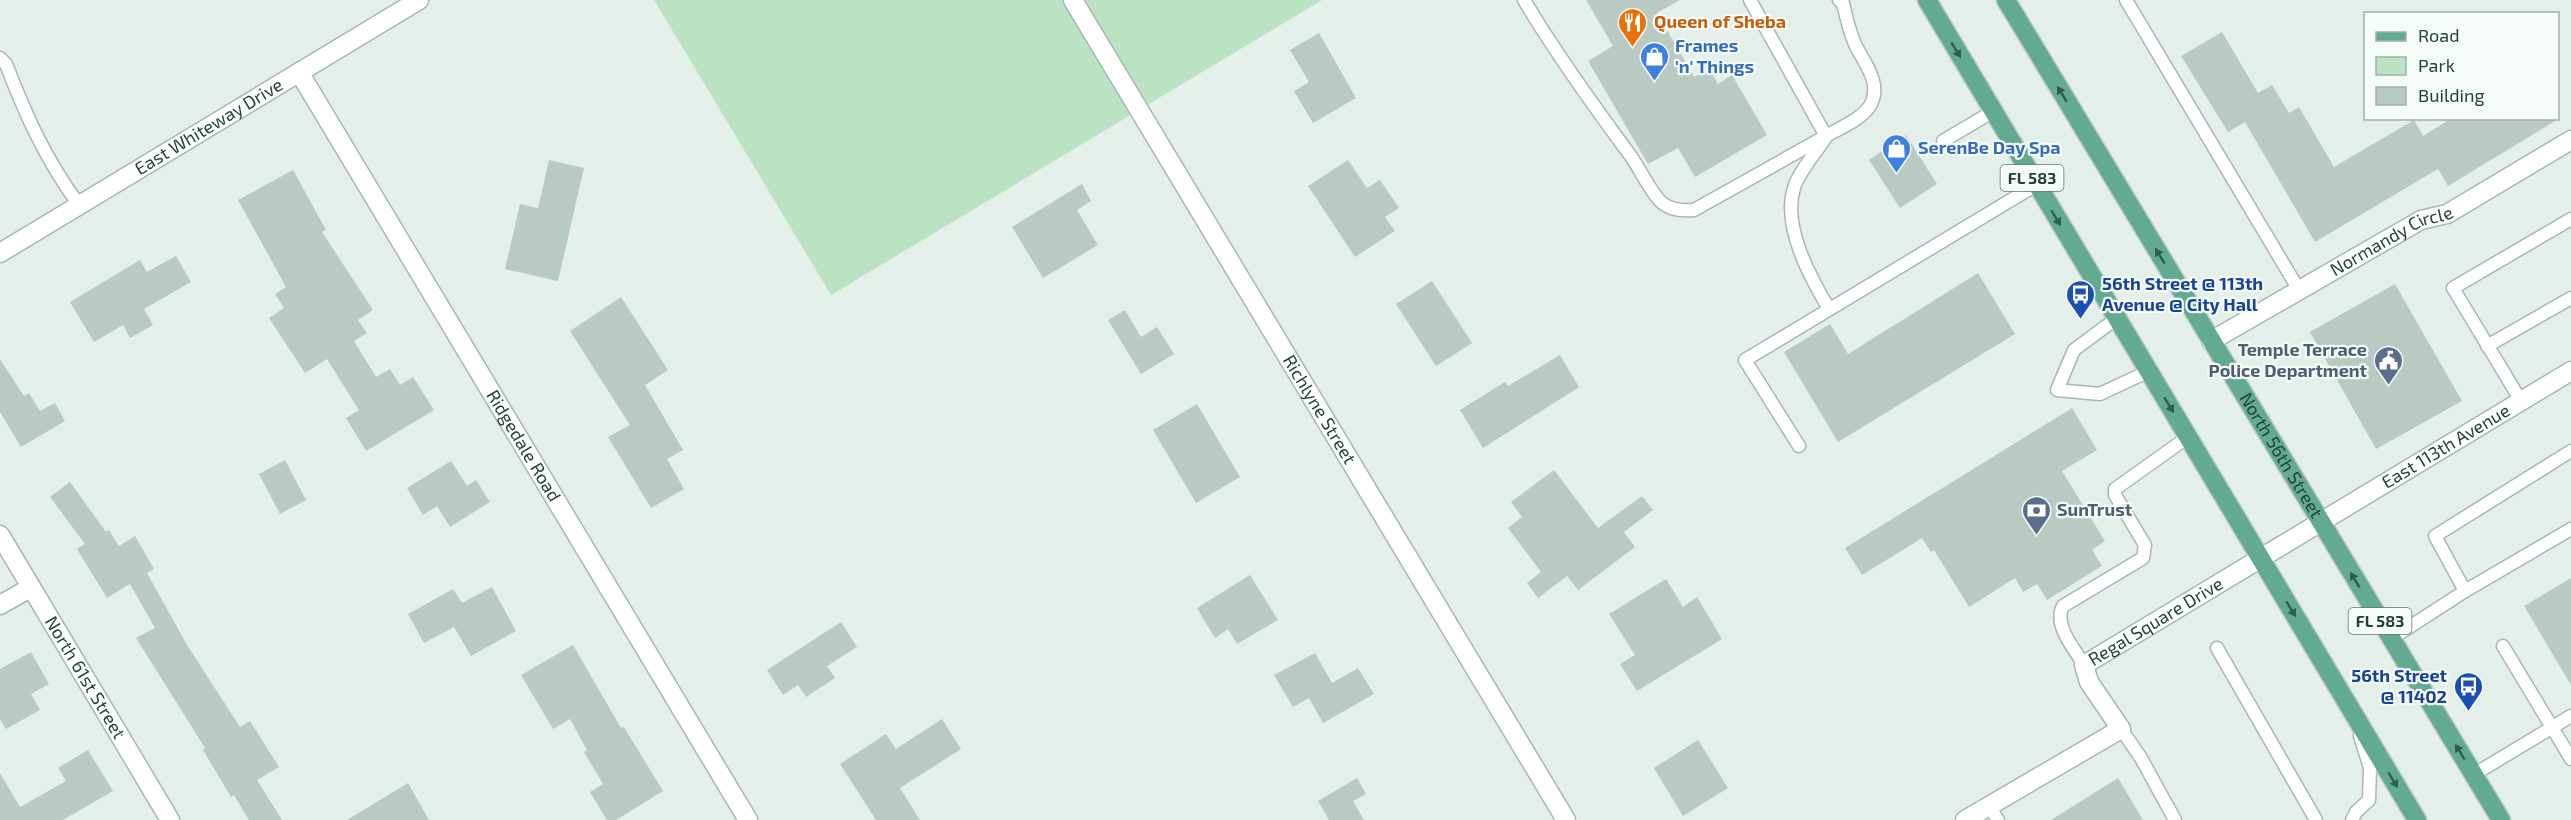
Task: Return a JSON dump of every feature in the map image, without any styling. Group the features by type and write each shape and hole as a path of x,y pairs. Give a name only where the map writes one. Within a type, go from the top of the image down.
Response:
{"main road":[{"name":"FL 583","path":"1927,0 2417,820"},
{"name":"North 56th Street","path":"2006,0 2501,820"}],"street":[{"name":"East Whiteway Drive","path":"0,253 419,0"},
{"name":"Richlyne Street","path":"1077,1 1566,820"},
{"name":"Ridgedale Road","path":"299,72 748,820"},
{"name":"Normandy Circle","path":"2211,341 2421,220 2447,214 2571,140"},
{"name":"East 113th Avenue","path":"2261,559 2571,371"},
{"name":"North 61st Street","path":"0,536 170,820"},
{"name":"Regal Square Drive","path":"2121,729 2089,682 2084,664 2261,559"},
{"path":"0,605 30,588"},
{"path":"1965,820 1994,813 2121,729"}],"lane":[{"path":"1524,0 1583,91 1645,176 1661,202 1682,211 1694,210 1826,136 1852,121 1871,105 1875,91 1873,79 1854,42 1843,1"},
{"path":"1750,0 1826,136"},
{"path":"2126,0 2299,290"},
{"path":"0,58 6,64 29,122 49,162 79,205"},
{"path":"1943,141 1992,112"},
{"path":"1826,136 1794,187 1791,208 1799,254 1829,309"},
{"path":"1799,446 1745,360 2036,185"},
{"path":"2521,401 2452,288 2571,219"},
{"path":"2487,346 2571,298"},
{"path":"2117,318 2074,350 2057,390 2100,394 2149,371"},
{"path":"2084,664 2060,624 2058,614 2063,606 2143,558 2145,551 2145,545 2115,495 2115,489 2188,436"},
{"path":"2465,591 2435,536 2571,451"},
{"path":"2391,639 2465,591 2571,529"},
{"path":"2503,646 2571,759"},
{"path":"2217,648 2316,820"},
{"path":"2352,820 2356,812 2369,800 2370,768 2353,712"},
{"path":"2473,775 2571,716"},
{"path":"2121,729 2141,758 2175,820"}],"green space":[{"path":"654,0 1322,0 831,295"}],"building":[{"path":"1586,0 1680,0 1657,13 1694,77 1709,69 1718,84 1732,75 1767,135 1695,177 1678,148 1648,164 1588,61 1613,46"},
{"path":"2222,32 2258,93 2272,85 2289,113 2299,107 2334,167 2414,120 2423,136 2449,120 2557,120 2448,186 2438,169 2315,242 2245,122 2228,132 2181,56"},
{"path":"1319,33 1356,98 1313,123 1294,91 1309,82 1290,50"},
{"path":"1906,135 1937,184 1900,208 1869,160"},
{"path":"549,160 584,168 558,281 505,269 520,204 538,208"},
{"path":"1348,160 1367,188 1380,180 1399,208 1385,217 1395,231 1355,257 1308,186"},
{"path":"293,170 326,230 322,232 373,310 358,320 367,333 354,341 376,377 390,369 400,385 413,377 434,410 366,451 346,418 359,410 327,359 305,373 269,318 284,308 275,294 286,287 238,200"},
{"path":"1082,184 1091,201 1077,210 1098,245 1043,278 1012,227"},
{"path":"176,256 191,282 144,309 153,325 130,338 123,325 94,342 70,302 140,260 147,272"},
{"path":"1978,273 2015,334 1838,442 1784,352 1830,324 1848,354"},
{"path":"1432,281 1472,343 1436,366 1396,304"},
{"path":"2395,284 2462,401 2376,449 2310,332"},
{"path":"621,297 668,370 645,385 683,450 667,459 684,489 651,508 608,437 630,425 570,331"},
{"path":"1125,310 1141,337 1157,327 1174,354 1141,374 1108,320"},
{"path":"1560,355 1579,387 1483,448 1460,410 1505,382 1508,386"},
{"path":"0,359 24,396 29,393 40,411 55,403 65,421 21,447 0,412"},
{"path":"1197,404 1240,477 1196,503 1153,430"},
{"path":"2072,408 2097,450 2062,471 2105,541 2092,550 2102,566 2047,600 2037,584 2023,592 2015,578 1969,607 1934,550 1931,552 1922,538 1862,575 1845,548"},
{"path":"285,460 306,500 280,514 259,474"},
{"path":"451,461 467,486 476,480 490,502 450,527 437,506 423,515 407,488"},
{"path":"1554,470 1598,528 1642,496 1653,510 1624,532 1635,547 1578,590 1567,576 1538,598 1527,583 1541,572 1508,528 1522,517 1511,502"},
{"path":"70,482 106,532 109,530 119,546 135,536 154,569 147,573 187,645 240,727 250,721 279,767 257,780 282,820 249,820 234,795 231,797 203,750 205,748 136,638 155,628 130,584 107,598 77,549 85,544 50,497"},
{"path":"1250,575 1278,620 1237,644 1228,629 1215,638 1197,608"},
{"path":"2571,578 2571,685 2524,606"},
{"path":"1666,579 1683,607 1697,597 1722,639 1637,691 1620,664 1635,655 1609,614"},
{"path":"492,587 516,631 471,656 454,627 424,643 408,614 453,589 462,603"},
{"path":"841,622 857,647 827,666 835,678 806,697 798,685 783,695 767,670"},
{"path":"573,645 621,728 624,727 663,791 616,820 607,820 590,792 603,784 584,752 587,750 570,719 553,729 521,675"},
{"path":"31,652 49,684 31,694 40,710 6,729 0,719 0,669"},
{"path":"1315,653 1332,683 1358,668 1374,694 1323,723 1309,698 1293,707 1274,675"},
{"path":"942,719 961,749 900,788 920,820 876,820 840,764 886,734 896,749"},
{"path":"1698,740 1728,788 1683,816 1654,768"},
{"path":"88,750 113,791 63,820 0,820 0,773 20,807 66,781 58,768"},
{"path":"1357,778 1366,794 1353,801 1364,820 1329,820 1318,801"},
{"path":"2118,778 2143,820 2051,820"},
{"path":"408,783 429,820 347,820"}],"place":[{"name":"Queen of Sheba","path":"1633,48"},
{"name":"Frames 'n' Things","path":"1654,82"},
{"name":"SerenBe Day Spa","path":"1897,174"},
{"name":"56th Street @ 113th Avenue @ City Hall","path":"2081,320"},
{"name":"Temple Terrace Police Department","path":"2388,386"},
{"name":"SunTrust","path":"2036,536"},
{"name":"56th Street @ 11402","path":"2468,712"}]}
